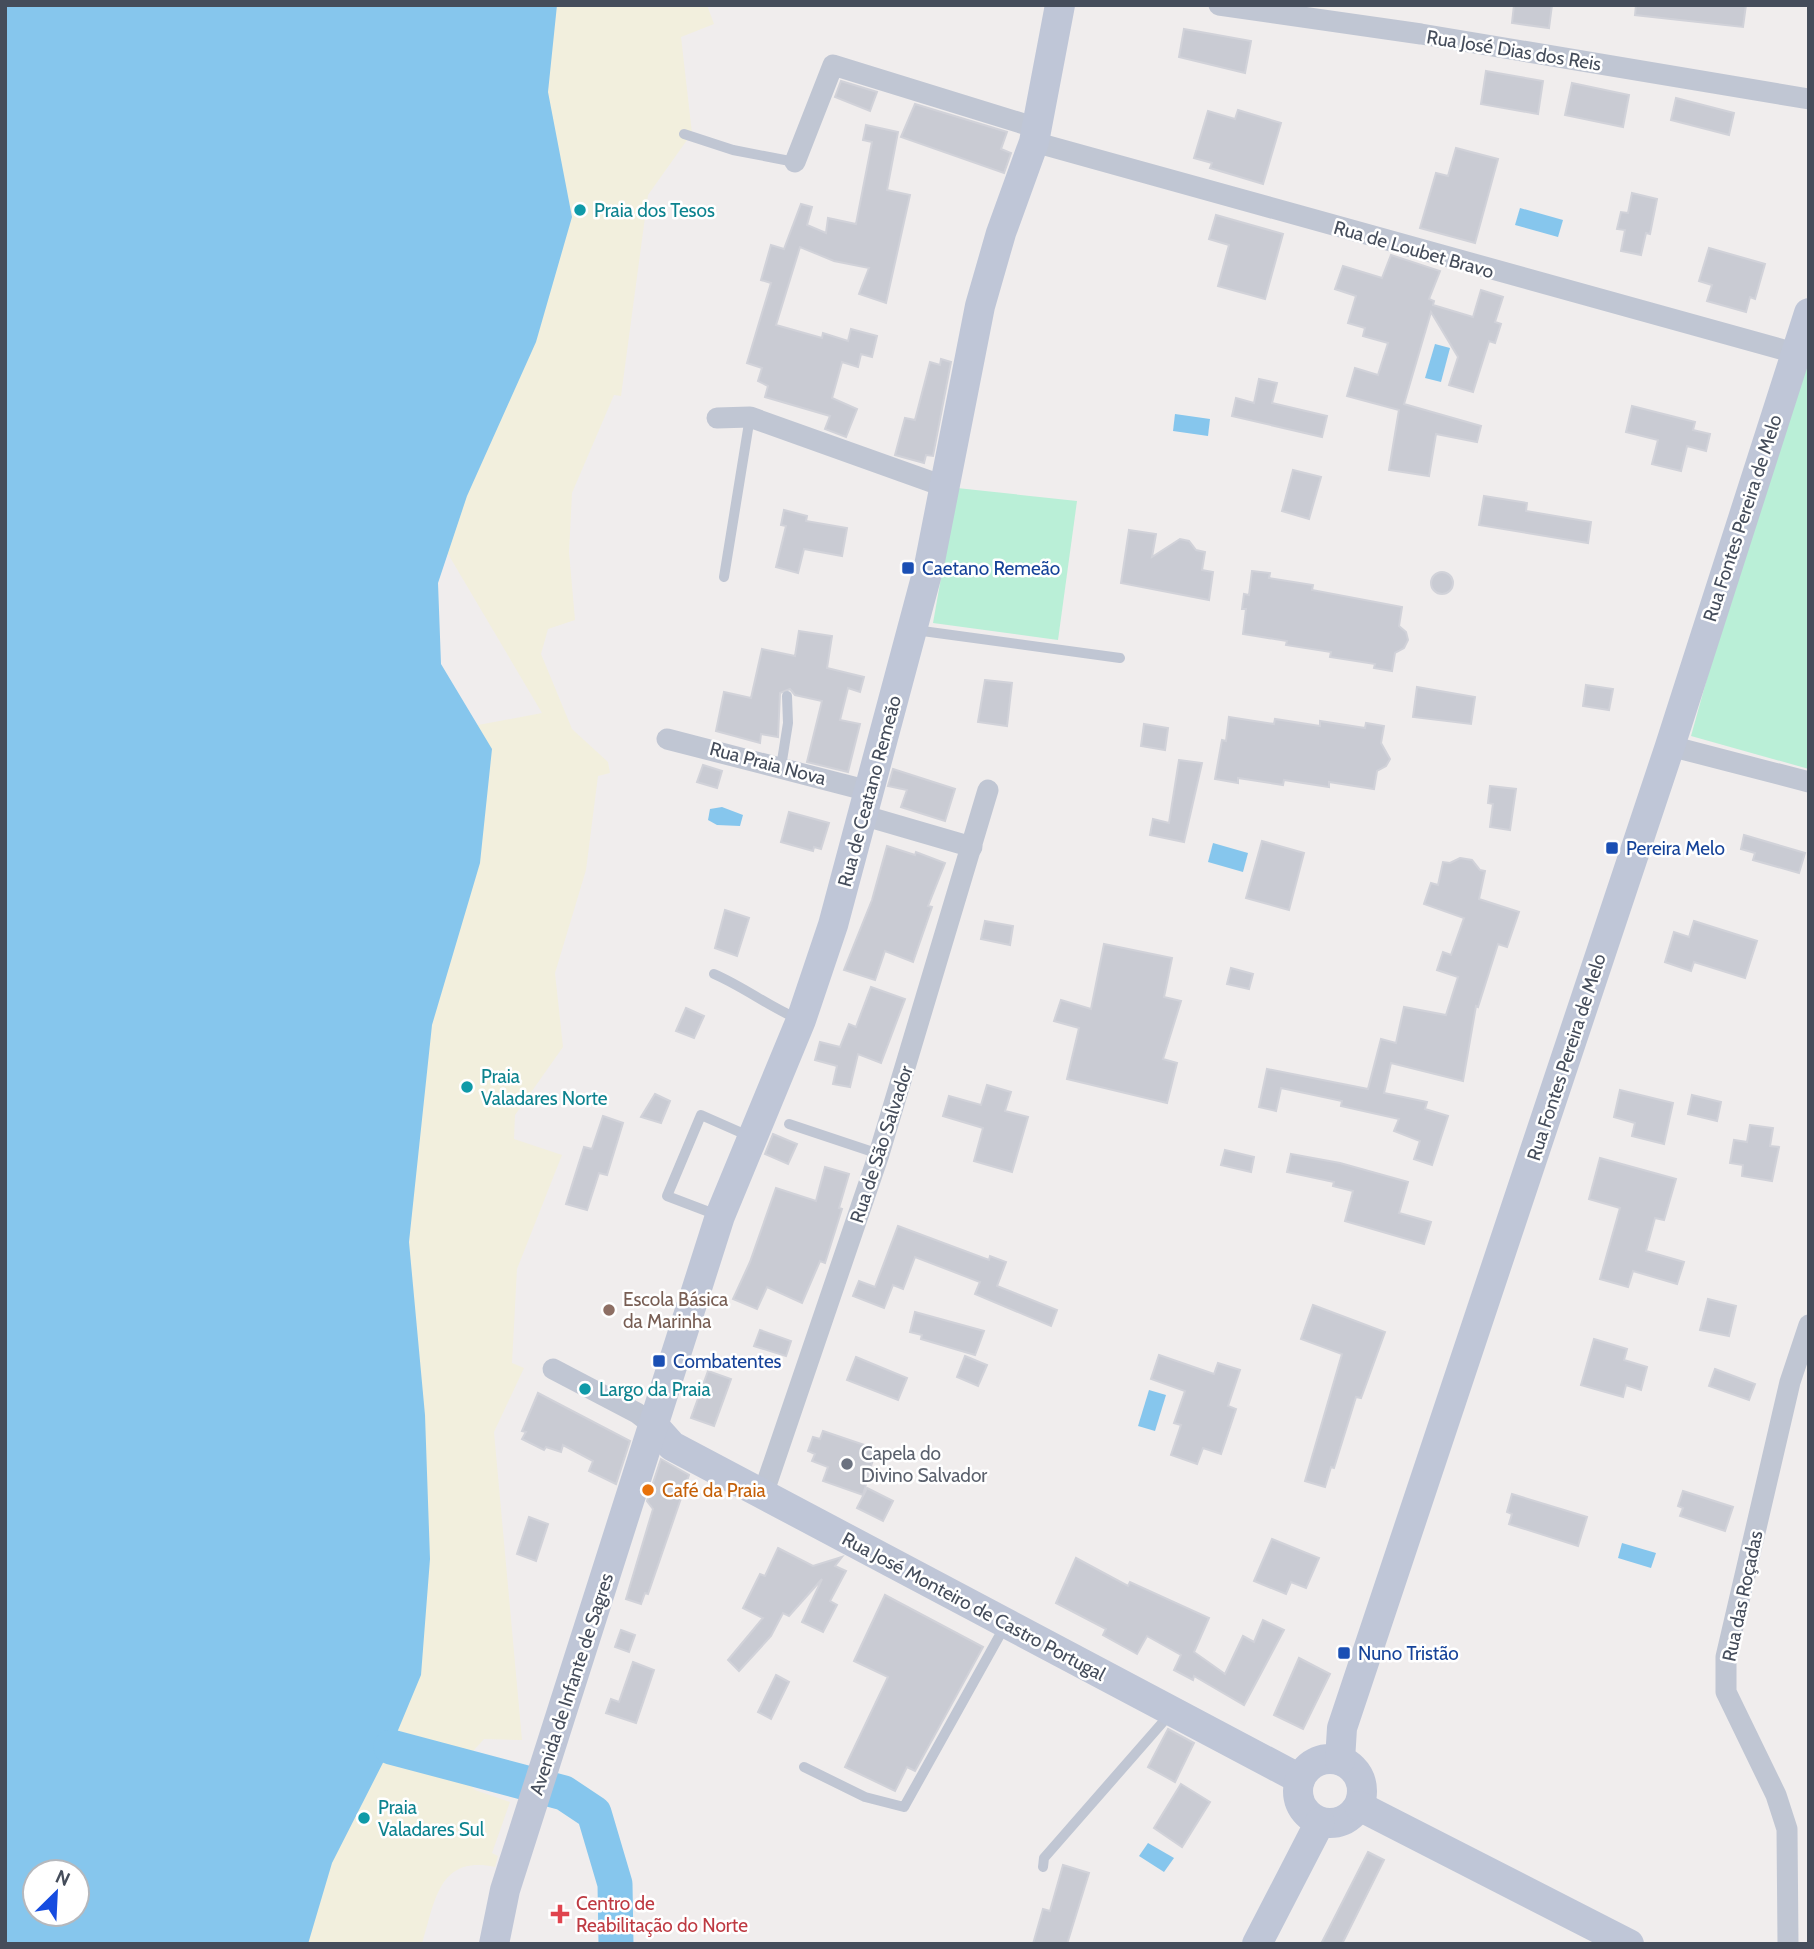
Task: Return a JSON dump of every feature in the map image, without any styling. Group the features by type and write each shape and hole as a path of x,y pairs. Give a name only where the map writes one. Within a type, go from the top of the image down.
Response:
{"main road":[{"name":"Rua de Ceatano Remeão","path":"654,1426 720,1216 801,1020 833,925 929,566 980,306 1001,233 1035,135 1060,5"},
{"name":"Rua Fontes Pereira de Melo","path":"1340,1760 1342,1728 1670,746 1803,336"},
{"name":"Rua José Monteiro de Castro Portugal","path":"654,1426 671,1446 1008,1621 1300,1779"},
{"name":"Avenida de Infante de Sagres","path":"494,1944 505,1890 654,1426"},
{"path":"1321,1760 1340,1760 1358,1774 1362,1784 1359,1806 1347,1819 1329,1824 1320,1822 1303,1809 1298,1789 1300,1779 1312,1764 1321,1760"},
{"path":"1359,1806 1629,1944"},
{"path":"1257,1944 1320,1822"}],"street":[{"name":"Rua José Dias dos Reis","path":"1219,5 1421,34 1809,99"},
{"name":"Rua de Loubet Bravo","path":"795,162 833,65 1035,135 1803,336"},
{"path":"716,418 750,417 943,486"},
{"name":"Rua Praia Nova","path":"667,739 781,767 972,847"},
{"path":"1670,746 1809,782"},
{"name":"Rua de São Salvador","path":"763,1494 879,1154 988,790"},
{"name":"Rua das Roçadas","path":"1788,1944 1787,1829 1776,1795 1726,1692 1726,1657 1790,1382 1809,1325"},
{"path":"553,1369 637,1413 654,1426"}],"lane":[{"path":"684,134 733,150 795,162"},
{"path":"724,577 750,417"},
{"path":"912,630 1120,658"},
{"path":"781,767 788,723 787,696"},
{"path":"714,974 748,989 760,1001 801,1020"},
{"path":"720,1216 667,1196 701,1115 751,1137"},
{"path":"789,1124 879,1154"},
{"path":"804,1767 865,1797 904,1807 1008,1621"},
{"path":"1042,1867 1044,1858 1172,1712"}],"green space":[{"path":"1809,354 1809,769 1691,736 1759,491"},
{"path":"957,488 1077,501 1058,640 933,623"}],"sand":[{"path":"500,5 707,5 714,24 681,37 692,133 648,195 621,396 614,395 572,493 569,552 575,620 548,629 541,654 572,729 608,762 610,773 598,776 586,870 555,973 563,1047 515,1115 514,1139 562,1155 517,1269 512,1363 524,1368 494,1432 522,1740 484,1739 457,1769 475,1790 510,1802 492,1853 498,1856 495,1867 476,1865 461,1868 450,1875 436,1898 422,1944 215,1944 372,1138 414,737 542,713 422,510"}],"water":[{"path":"5,5 557,5 548,92 572,217 536,342 467,496 438,583 441,664 492,749 480,863 432,1025 409,1242 425,1415 430,1559 421,1675 391,1747 332,1863 308,1944 5,1944"},
{"path":"1520,208 1563,220 1558,237 1515,225"},
{"path":"1435,344 1450,348 1441,382 1425,378"},
{"path":"1175,414 1210,419 1208,436 1173,431"},
{"path":"722,807 743,815 740,826 717,825 708,820 710,809"},
{"path":"1213,843 1248,853 1243,872 1208,862"},
{"path":"1149,1390 1166,1395 1155,1431 1138,1426"},
{"path":"1622,1543 1656,1553 1651,1568 1618,1558"},
{"path":"1148,1843 1174,1858 1164,1872 1139,1856"}],"building":[{"path":"1514,5 1552,5 1549,28 1512,23"},
{"path":"1636,5 1746,5 1743,27 1635,15"},
{"path":"1184,29 1251,41 1245,73 1179,57"},
{"path":"1486,71 1543,81 1538,114 1481,104"},
{"path":"841,81 877,92 870,111 835,97"},
{"path":"1572,83 1629,95 1623,127 1565,115"},
{"path":"1676,98 1734,113 1729,135 1671,120"},
{"path":"915,104 1007,132 1001,149 1011,153 1004,173 901,137"},
{"path":"1238,110 1281,123 1263,184 1210,168 1212,163 1194,158 1208,111 1235,119"},
{"path":"866,125 898,132 887,190 910,195 886,303 859,294 869,268 834,261 800,247 776,325 822,338 823,333 848,341 851,329 877,336 872,357 861,354 858,367 842,362 832,398 857,409 846,437 825,429 830,416 765,397 768,386 758,381 762,368 747,363 771,283 761,280 771,245 784,249 801,204 812,207 807,225 826,233 828,218 856,224 872,142 863,140"},
{"path":"1456,148 1498,159 1475,243 1420,228 1436,173 1448,176"},
{"path":"1632,193 1657,199 1650,234 1646,233 1641,255 1621,251 1625,230 1617,229 1621,212 1628,213"},
{"path":"1216,215 1283,234 1265,299 1218,286 1229,245 1209,239"},
{"path":"1709,248 1765,264 1755,299 1750,297 1746,312 1707,301 1712,285 1699,281"},
{"path":"1391,255 1440,271 1429,299 1434,301 1433,305 1473,317 1481,290 1503,297 1495,322 1501,324 1495,343 1489,341 1473,392 1449,385 1458,357 1431,312 1404,404 1481,426 1477,442 1436,434 1429,476 1389,470 1399,410 1347,396 1355,368 1378,375 1388,343 1363,336 1365,328 1348,323 1356,296 1335,289 1343,266 1382,278"},
{"path":"941,359 951,362 933,456 926,455 924,463 895,455 905,418 915,420 930,362 940,365"},
{"path":"1259,379 1277,383 1272,403 1327,416 1322,437 1232,416 1236,398 1254,403"},
{"path":"1632,406 1695,422 1693,430 1710,434 1706,451 1687,446 1681,471 1652,464 1658,440 1626,432"},
{"path":"1293,470 1321,477 1309,519 1282,511"},
{"path":"1484,496 1527,503 1526,511 1591,522 1588,543 1479,525"},
{"path":"784,510 807,516 806,521 847,528 842,556 804,549 798,573 776,567 786,526 781,525"},
{"path":"1129,530 1156,534 1152,557 1180,539 1189,541 1196,550 1205,552 1202,570 1213,572 1209,600 1121,583"},
{"path":"1252,571 1270,573 1269,578 1313,585 1312,590 1402,607 1399,626 1406,632 1408,640 1404,648 1395,653 1392,671 1374,668 1375,664 1330,657 1331,652 1286,645 1287,641 1243,634 1246,609 1242,609 1244,594 1249,595"},
{"path":"1442,572 1450,575 1453,583 1450,591 1442,594 1434,591 1431,583 1434,575"},
{"path":"799,631 832,636 827,668 864,677 860,692 848,688 840,720 860,724 848,772 807,762 822,701 795,695 790,689 780,693 778,737 761,734 760,743 716,731 724,692 751,698 762,649 795,656"},
{"path":"985,680 1012,683 1007,726 978,722"},
{"path":"1586,685 1613,689 1609,710 1583,706"},
{"path":"1417,687 1475,697 1471,724 1413,717"},
{"path":"1229,717 1274,724 1275,719 1320,726 1320,721 1365,728 1366,723 1384,726 1381,743 1390,759 1386,766 1377,771 1374,789 1329,782 1329,787 1284,780 1283,785 1238,778 1238,783 1215,779 1222,740 1226,741"},
{"path":"1144,724 1168,728 1165,750 1141,746"},
{"path":"1179,760 1202,763 1184,842 1150,835 1153,819 1169,823"},
{"path":"703,765 722,771 717,788 697,782"},
{"path":"893,769 955,789 945,821 901,807 907,790 888,786"},
{"path":"1490,786 1516,789 1510,830 1490,827 1493,804 1488,803"},
{"path":"789,812 829,823 821,849 814,847 813,851 781,842"},
{"path":"1744,835 1805,853 1799,873 1753,860 1755,853 1741,849"},
{"path":"1262,841 1304,853 1289,910 1246,898"},
{"path":"887,846 915,855 916,852 945,863 928,906 932,907 913,962 885,951 875,980 844,970 872,900"},
{"path":"1460,858 1472,860 1480,870 1485,871 1479,899 1519,912 1507,947 1498,944 1478,1007 1476,1006 1463,1081 1391,1063 1384,1093 1427,1102 1425,1109 1448,1116 1432,1165 1414,1159 1420,1141 1394,1131 1399,1119 1341,1106 1342,1101 1281,1088 1276,1111 1259,1107 1267,1069 1368,1089 1381,1039 1396,1043 1404,1007 1446,1015 1458,977 1437,970 1443,952 1451,955 1464,918 1424,904 1431,883 1438,885 1443,862 1450,863"},
{"path":"725,910 749,918 737,956 715,948"},
{"path":"985,921 1013,926 1010,945 981,939"},
{"path":"1694,921 1757,941 1745,978 1694,962 1691,971 1665,962 1674,932 1689,937"},
{"path":"1104,944 1172,958 1164,997 1181,1001 1163,1059 1177,1063 1167,1103 1067,1079 1079,1028 1054,1021 1061,1000 1091,1009"},
{"path":"1231,968 1253,974 1249,989 1227,984"},
{"path":"871,987 905,999 881,1063 858,1054 850,1087 833,1084 837,1066 815,1060 820,1042 840,1047 849,1024 856,1027"},
{"path":"686,1008 704,1016 694,1038 676,1031"},
{"path":"987,1085 1011,1092 1005,1111 1028,1117 1012,1172 974,1161 983,1128 943,1116 949,1096 981,1105"},
{"path":"1620,1090 1673,1103 1664,1144 1632,1136 1635,1123 1614,1117"},
{"path":"655,1094 670,1101 661,1123 641,1117"},
{"path":"1692,1095 1721,1102 1717,1121 1688,1114"},
{"path":"603,1116 623,1123 607,1175 599,1173 587,1210 566,1204 584,1147 592,1149"},
{"path":"1750,1125 1773,1128 1770,1146 1779,1147 1772,1181 1742,1176 1743,1165 1730,1163 1734,1140 1747,1142"},
{"path":"773,1134 797,1144 788,1164 765,1154"},
{"path":"1225,1150 1254,1157 1251,1172 1221,1165"},
{"path":"1291,1154 1340,1163 1408,1182 1399,1213 1431,1222 1424,1244 1345,1221 1353,1191 1333,1186 1334,1182 1287,1172"},
{"path":"1600,1158 1676,1179 1664,1220 1655,1218 1646,1251 1684,1262 1677,1284 1633,1271 1628,1287 1600,1279 1620,1208 1589,1199"},
{"path":"825,1167 849,1174 839,1208 842,1209 825,1263 820,1261 802,1303 767,1287 757,1309 733,1299 750,1262 776,1188 816,1201"},
{"path":"898,1226 989,1260 990,1256 1006,1262 997,1286 1057,1310 1051,1326 975,1294 980,1282 915,1257 903,1289 893,1285 884,1308 853,1296 859,1281 875,1287"},
{"path":"1708,1299 1736,1306 1729,1336 1700,1330"},
{"path":"1313,1305 1385,1332 1361,1398 1356,1397 1334,1468 1331,1467 1325,1487 1305,1481 1342,1354 1301,1339"},
{"path":"915,1312 984,1331 975,1355 921,1339 922,1335 910,1332"},
{"path":"760,1330 791,1341 786,1356 754,1346"},
{"path":"1594,1339 1627,1349 1624,1360 1647,1367 1641,1390 1626,1385 1623,1397 1581,1385"},
{"path":"1159,1355 1214,1374 1218,1363 1240,1370 1228,1406 1236,1409 1221,1454 1203,1448 1197,1464 1171,1455 1181,1425 1174,1423 1185,1391 1151,1379"},
{"path":"965,1356 987,1365 978,1386 957,1377"},
{"path":"856,1357 907,1378 898,1400 847,1380"},
{"path":"1715,1369 1755,1384 1749,1400 1709,1386"},
{"path":"708,1371 731,1379 714,1426 691,1418"},
{"path":"538,1393 630,1441 616,1484 589,1471 593,1461 563,1445 561,1452 546,1447 544,1450 522,1439 526,1432 522,1431"},
{"name":"Capela do Divino Salvador","path":"823,1431 876,1449 863,1495 823,1481 828,1467 812,1461 815,1454 808,1451 813,1437 820,1439"},
{"path":"661,1459 689,1475 648,1594 645,1593 641,1604 626,1599 653,1509 647,1501"},
{"path":"867,1488 893,1501 883,1521 857,1508"},
{"path":"1683,1491 1733,1507 1725,1531 1680,1516 1683,1508 1678,1506"},
{"path":"1512,1494 1587,1517 1578,1546 1509,1524 1512,1514 1507,1512"},
{"path":"529,1517 548,1524 536,1561 517,1554"},
{"path":"1272,1539 1319,1558 1306,1588 1291,1582 1286,1594 1254,1581"},
{"path":"778,1548 813,1566 842,1557 835,1566 846,1571 830,1601 837,1605 823,1632 802,1622 822,1579 789,1616 783,1613 771,1636 739,1671 728,1660 763,1618 743,1608 760,1574 765,1576"},
{"path":"1076,1558 1128,1586 1130,1582 1209,1618 1194,1652 1225,1674 1243,1636 1254,1642 1263,1620 1284,1630 1244,1705 1194,1676 1193,1680 1174,1670 1181,1655 1147,1636 1137,1654 1103,1635 1106,1629 1056,1603"},
{"path":"885,1595 983,1647 915,1771 907,1767 895,1791 845,1767 888,1677 854,1661"},
{"path":"621,1630 635,1635 629,1652 615,1647"},
{"path":"1299,1658 1330,1674 1303,1729 1274,1715"},
{"path":"633,1662 654,1670 636,1723 606,1713 611,1699 619,1702"},
{"path":"776,1675 789,1682 771,1719 758,1712"},
{"path":"1168,1729 1194,1743 1175,1782 1148,1767"},
{"path":"1181,1784 1210,1802 1182,1847 1154,1828"},
{"path":"1368,1852 1384,1860 1342,1944 1321,1944"},
{"path":"1063,1865 1089,1873 1067,1944 1033,1944 1043,1909 1050,1911"}],"waterway":[{"path":"391,1747 564,1793 594,1813 615,1884 616,1944"}],"place":[{"name":"Praia dos Tesos","path":"580,210"},
{"name":"Caetano Remeão","path":"908,568"},
{"name":"Pereira Melo","path":"1612,848"},
{"name":"Praia Valadares Norte","path":"467,1087"},
{"name":"Escola Básica da Marinha","path":"609,1310"},
{"name":"Combatentes","path":"659,1361"},
{"name":"Largo da Praia","path":"585,1389"},
{"name":"Capela do Divino Salvador","path":"847,1464"},
{"name":"Café da Praia","path":"648,1490"},
{"name":"Nuno Tristão","path":"1344,1653"},
{"name":"Praia Valadares Sul","path":"364,1818"},
{"name":"Centro de Reabilitação do Norte","path":"560,1914"}]}
